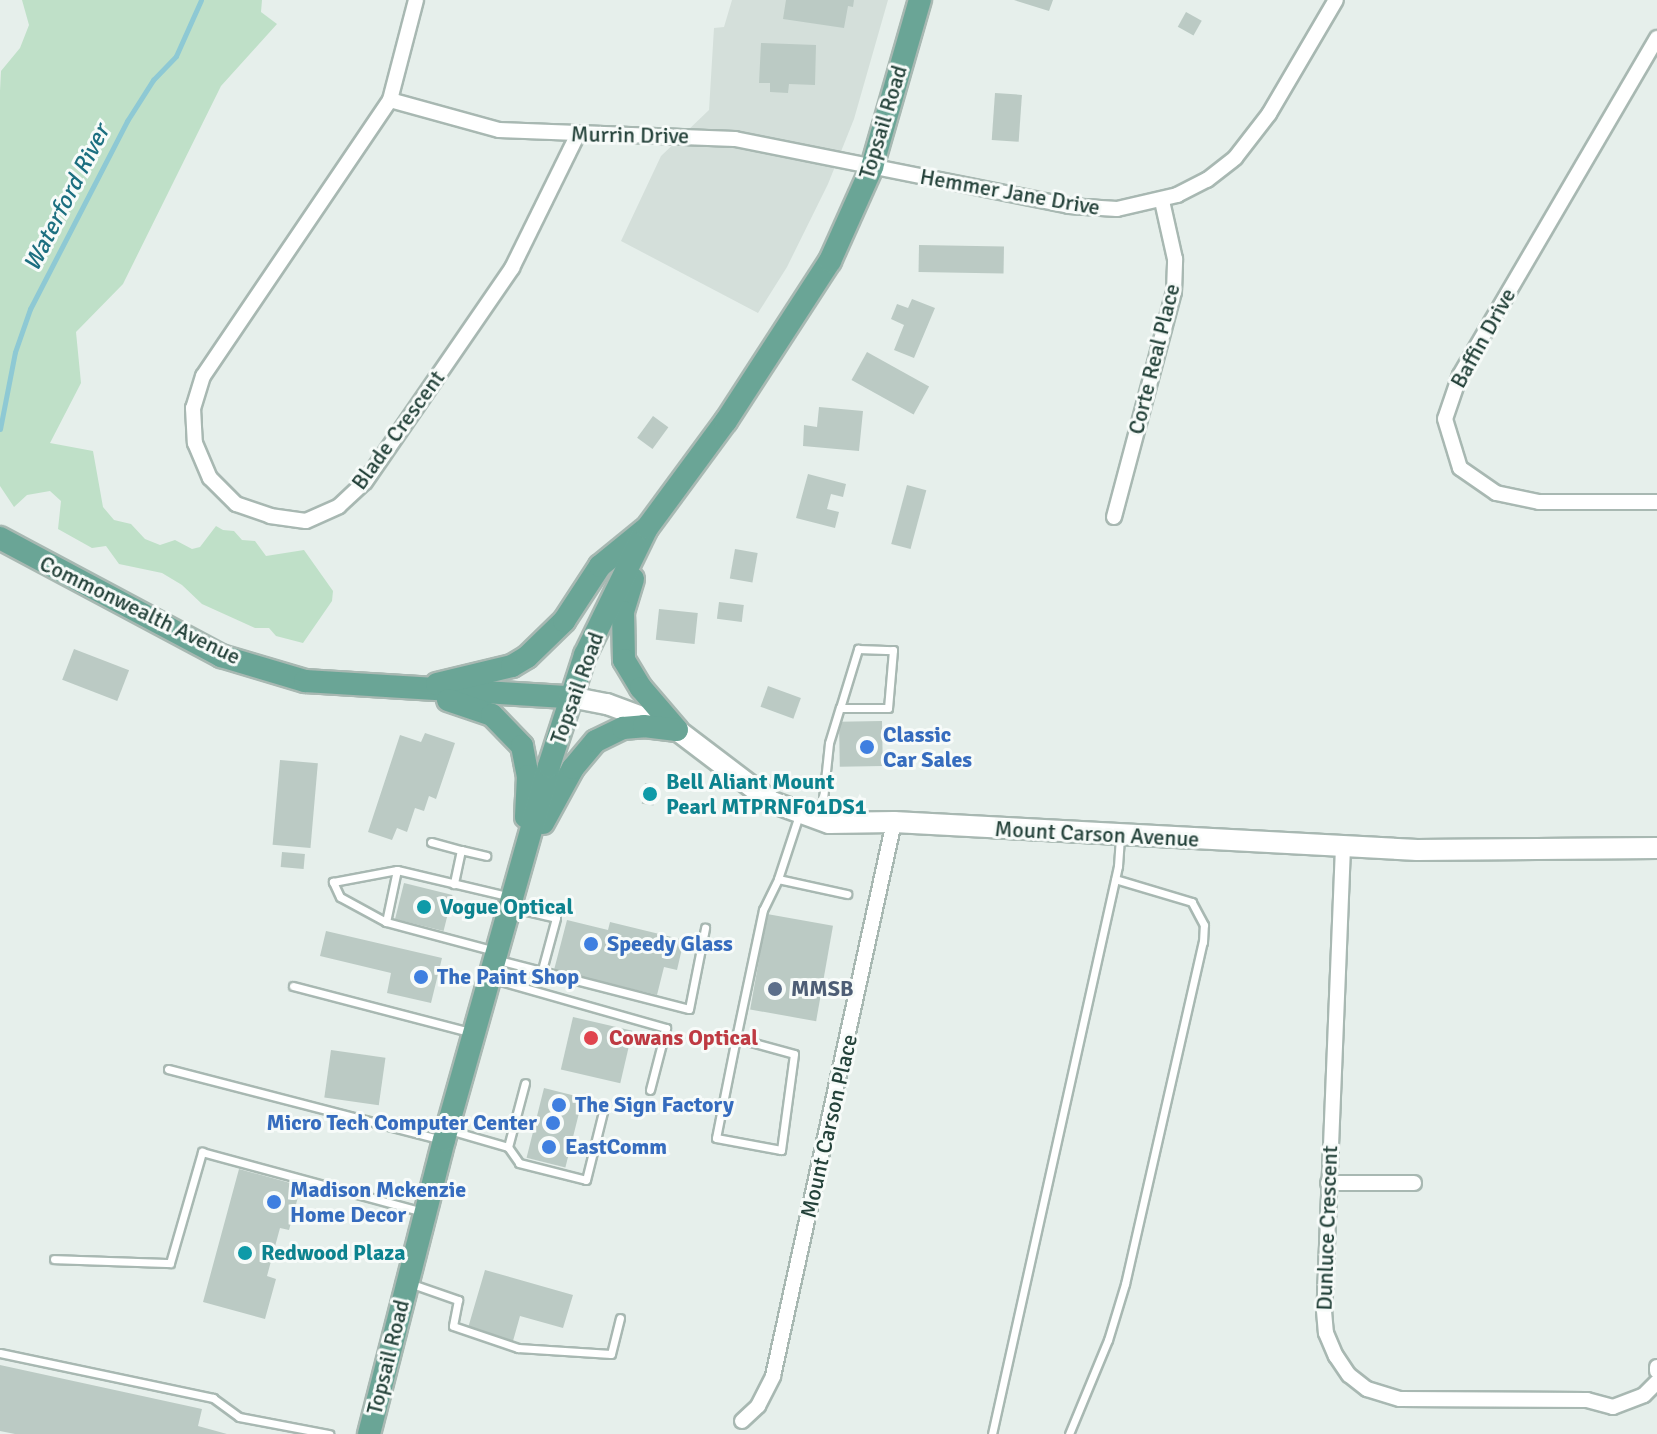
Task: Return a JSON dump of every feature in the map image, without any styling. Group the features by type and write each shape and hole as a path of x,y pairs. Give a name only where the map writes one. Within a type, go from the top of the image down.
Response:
{"main road":[{"name":"Topsail Road","path":"369,1434 406,1282 524,856 570,697 593,636 647,528 726,421 796,318 830,261 872,167 920,0"},
{"path":"412,690 512,666 527,657 564,621 600,566 647,528"},
{"path":"647,528 623,612 624,660 641,688 677,730"},
{"name":"Commonwealth Avenue","path":"1,539 221,656 305,681 412,690 570,697"},
{"path":"412,690 492,715 522,746 528,776 524,856"},
{"name":"Mount Carson Avenue","path":"570,697 607,704 677,730 748,787 799,815 829,823 894,822 1343,847 1657,848"},
{"path":"524,856 573,768 596,741 623,728 644,726 677,730"}],"street":[{"name":"Blade Crescent","path":"416,0 390,100 203,376 193,425 201,462 222,492 236,504 254,512 306,521 339,506 365,482 512,268 578,134"},
{"name":"Hemmer Jane Drive","path":"872,167 1085,209 1117,209 1162,201 1207,180 1248,144 1336,0"},
{"name":"Baffin Drive","path":"1657,38 1460,375 1445,419 1460,468 1496,493 1539,502 1657,502"},
{"name":"Murrin Drive","path":"390,100 499,130 735,139 872,167"},
{"name":"Corte Real Place","path":"1114,517 1174,292 1175,259 1162,201"},
{"name":"Mount Carson Place","path":"742,1421 758,1406 773,1376 894,822"},
{"name":"Dunluce Crescent","path":"1343,847 1328,1183 1326,1333 1342,1366 1367,1389 1400,1399 1587,1400 1613,1407 1644,1395 1657,1382"},
{"path":"1328,1183 1414,1183"}],"lane":[{"path":"821,820 829,743 858,649 893,650 888,708 840,708"},
{"path":"736,1038 794,1054 781,1150 716,1138 736,1038 763,910 778,879 799,815"},
{"path":"992,1434 1115,879 1120,836"},
{"path":"431,842 486,856"},
{"path":"454,884 461,850"},
{"path":"386,922 397,870"},
{"path":"542,970 556,918 454,884 397,870 333,882 340,897 386,922 666,1028 650,1090"},
{"path":"778,879 847,894"},
{"path":"1069,1434 1108,1340 1125,1284 1203,942 1204,925 1192,902 1115,879"},
{"path":"494,963 542,970 689,1009 705,928"},
{"path":"293,986 475,1034"},
{"path":"168,1069 508,1147 519,1163 586,1180 604,1108"},
{"path":"508,1147 525,1083"},
{"path":"54,1259 170,1263 202,1152 425,1213"},
{"path":"406,1282 458,1300 453,1326 518,1348 611,1354 620,1318"},
{"path":"0,1353 213,1398 239,1417 329,1434"}],"shaded area":[{"path":"732,0 888,0 854,119 828,184 787,267 758,313 621,241 661,156 709,110 714,28 724,27"}],"green space":[{"path":"22,0 262,0 261,12 277,24 221,86 123,284 76,332 81,383 50,443 93,451 103,507 114,520 131,524 145,539 160,545 175,540 192,549 200,547 216,526 234,531 242,540 255,541 266,556 304,550 333,591 332,601 303,643 276,636 269,628 255,628 202,604 182,585 162,573 119,564 106,546 92,548 58,529 61,501 50,491 27,495 14,507 0,486 0,91 1,71 20,48 29,25"}],"building":[{"path":"786,0 854,0 853,7 848,6 844,28 783,19"},
{"path":"1014,0 1053,0 1049,11"},
{"path":"1186,12 1202,21 1194,36 1178,27"},
{"path":"761,43 816,45 815,85 789,84 788,93 770,92 770,83 759,83"},
{"path":"995,93 1022,95 1019,142 992,140"},
{"path":"919,245 1004,246 1004,273 919,272"},
{"path":"912,299 935,308 914,358 894,350 904,325 891,319 897,304 908,308"},
{"path":"867,352 929,386 914,414 851,380"},
{"path":"819,407 863,411 859,451 803,446 804,425 817,427"},
{"path":"653,416 668,427 653,449 637,438"},
{"path":"808,474 846,484 843,497 831,494 827,509 839,512 835,528 796,518"},
{"path":"907,485 926,490 911,549 891,544"},
{"path":"735,549 758,553 752,583 730,579"},
{"path":"719,602 744,605 742,622 717,619"},
{"path":"659,609 698,613 695,644 656,640"},
{"path":"74,649 129,670 117,701 62,680"},
{"path":"768,686 801,698 793,719 760,707"},
{"path":"882,721 883,766 840,767 839,722"},
{"path":"425,733 455,743 436,799 429,796 424,811 415,808 407,832 397,828 392,840 368,832 400,735 421,742"},
{"path":"280,760 318,763 310,848 273,845"},
{"name":"Bell Aliant Mount Pearl MTPRNF01DS1","path":"645,783 657,785 654,806 642,804"},
{"path":"282,852 305,854 304,869 281,867"},
{"name":"Vogue Optical","path":"404,883 453,895 444,931 395,919"},
{"path":"767,914 833,926 816,1021 750,1010"},
{"path":"567,920 608,930 610,922 684,940 677,970 664,967 657,995 554,970"},
{"path":"326,931 442,958 431,1003 387,993 391,973 320,956"},
{"path":"573,1017 632,1031 620,1083 561,1070"},
{"path":"331,1050 385,1058 379,1105 324,1098"},
{"path":"544,1088 583,1098 565,1168 527,1158"},
{"name":"Redwood Plaza","path":"239,1169 301,1186 289,1230 280,1228 267,1276 276,1279 265,1319 203,1302"},
{"path":"485,1270 573,1295 563,1328 520,1316 513,1341 468,1328"},
{"path":"0,1365 202,1409 198,1426 227,1434 15,1434 0,1431"}],"waterway":[{"name":"Waterford River","path":"0,429 15,352 30,309 127,121 153,80 176,56 201,0"}],"place":[{"name":"Classic Car Sales","path":"867,747"},
{"name":"Bell Aliant Mount Pearl MTPRNF01DS1","path":"650,794"},
{"name":"Vogue Optical","path":"424,907"},
{"name":"Speedy Glass","path":"591,944"},
{"name":"The Paint Shop","path":"421,977"},
{"name":"MMSB","path":"775,989"},
{"name":"Cowans Optical","path":"591,1038"},
{"name":"The Sign Factory","path":"559,1105"},
{"name":"Micro Tech Computer Center","path":"553,1123"},
{"name":"EastComm","path":"549,1147"},
{"name":"Madison Mckenzie Home Decor","path":"274,1202"},
{"name":"Redwood Plaza","path":"245,1253"}]}
